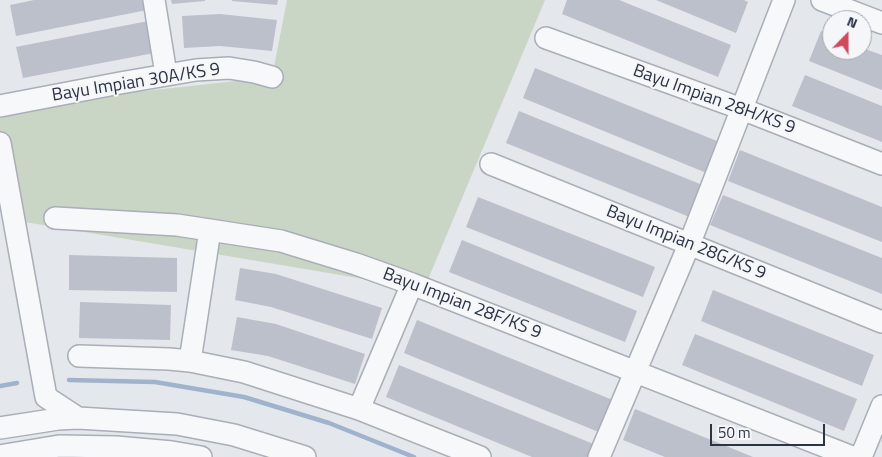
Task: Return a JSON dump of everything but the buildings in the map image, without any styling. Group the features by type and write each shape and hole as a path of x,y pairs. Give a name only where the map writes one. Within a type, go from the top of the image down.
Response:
{"street":[{"path":"154,0 166,74"},
{"path":"599,457 689,245 784,0"},
{"path":"822,0 882,24"},
{"name":"Bayu Impian 28H/KS 9","path":"546,38 742,109 882,164"},
{"name":"Bayu Impian 30A/KS 9","path":"0,106 196,70 229,68 272,77"},
{"path":"0,143 46,397 78,418"},
{"name":"Bayu Impian 28G/KS 9","path":"491,164 882,322"},
{"name":"Bayu Impian 28F/KS 9","path":"55,218 177,225 281,241 356,264 412,284 852,457"},
{"path":"190,361 210,230"},
{"path":"359,409 412,284"},
{"path":"79,356 190,361 244,372 359,409 480,457"},
{"path":"23,424 46,397"},
{"path":"861,457 882,406"},
{"path":"0,428 58,419 78,418 177,424 234,435 300,456"},
{"path":"0,456 60,446 116,447 172,452 201,457"}],"green space":[{"path":"287,0 545,0 424,289 13,220 0,143 0,107 272,77"}],"waterway":[{"path":"69,380 155,382 244,397 329,423 414,457"},
{"path":"0,386 17,383"}]}
